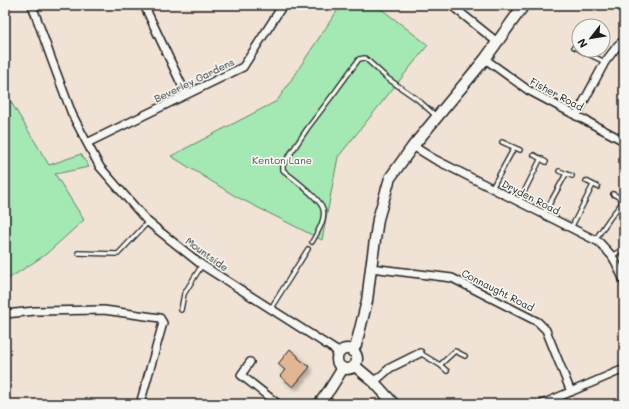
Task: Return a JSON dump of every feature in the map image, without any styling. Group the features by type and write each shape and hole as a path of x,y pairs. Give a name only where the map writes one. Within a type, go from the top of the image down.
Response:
{"street":[{"name":"Mountside","path":"32,5 72,114 87,143 100,166 148,222 202,265 340,353"},
{"path":"144,5 186,94"},
{"name":"Beverley Gardens","path":"87,143 243,67 283,5"},
{"path":"451,5 497,42"},
{"path":"352,351 356,345 367,301 378,219 390,178 413,146 497,42 524,5"},
{"path":"576,116 605,62 618,45 624,40"},
{"name":"Fisher Road","path":"484,58 528,90 624,142"},
{"name":"Dryden Road","path":"413,146 434,159 599,242 612,256 624,280"},
{"name":"Connaught Road","path":"371,268 452,278 538,322 546,330 571,392"},
{"path":"5,314 35,311 104,310 160,318 163,322 140,404"},
{"path":"346,350 355,353 357,358 355,366 350,369 342,368 338,361 340,353 346,350"},
{"path":"374,382 390,368 420,353"},
{"path":"250,362 241,375 278,404"},
{"path":"355,366 374,382 394,404"},
{"path":"319,404 342,368"},
{"path":"542,404 624,369"}],"lane":[{"path":"312,242 321,226 324,210 320,202 283,170 283,165 307,129 359,59 365,58 387,78 417,99 436,117"},
{"path":"597,58 605,62"},
{"path":"502,142 520,150"},
{"path":"492,188 514,148"},
{"path":"534,155 546,162"},
{"path":"519,202 540,158"},
{"path":"560,171 572,176"},
{"path":"544,214 566,174"},
{"path":"586,182 598,187"},
{"path":"571,228 593,185"},
{"path":"595,240 624,200 613,194"},
{"path":"78,253 118,254 148,222"},
{"path":"612,256 624,248"},
{"path":"271,308 308,249"},
{"path":"181,310 184,294 202,265"},
{"path":"440,365 455,351 465,356"},
{"path":"420,353 447,371"}],"green space":[{"name":"Kenton Lane","path":"341,5 376,5 428,45 338,157 322,240 235,196 171,156 277,101"},
{"path":"5,92 49,165 81,154 89,167 55,174 84,220 45,255 5,281"}],"building":[{"path":"290,349 298,356 298,358 310,367 293,387 280,376 285,370 278,364"}]}
